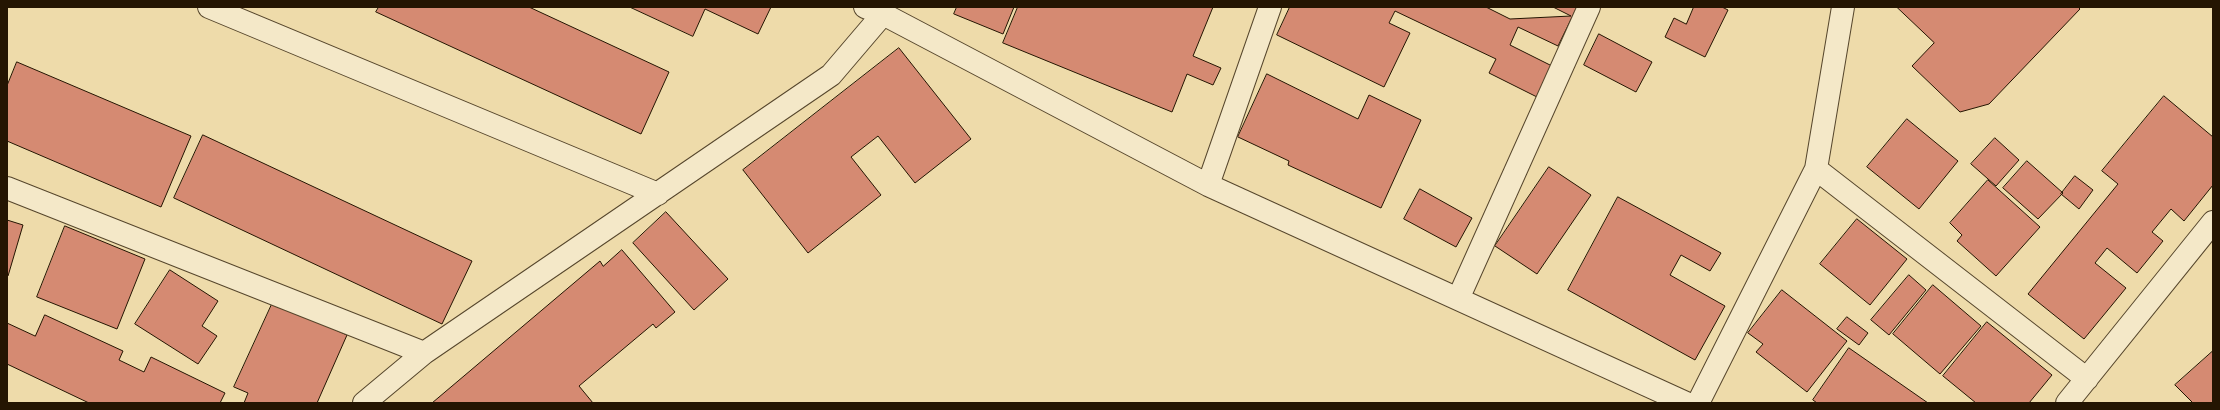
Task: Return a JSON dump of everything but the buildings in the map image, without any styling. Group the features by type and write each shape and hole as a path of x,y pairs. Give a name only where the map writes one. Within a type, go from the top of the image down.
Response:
{"street":[{"path":"209,7 658,194"},
{"path":"1208,185 1270,7"},
{"path":"1458,299 1589,7"},
{"path":"1698,403 1816,169 1843,7"},
{"path":"364,403 424,354 831,75 874,10 1208,185 1686,403"},
{"path":"1816,169 2087,379"},
{"path":"7,188 424,354"},
{"path":"2066,403 2213,222"}]}
